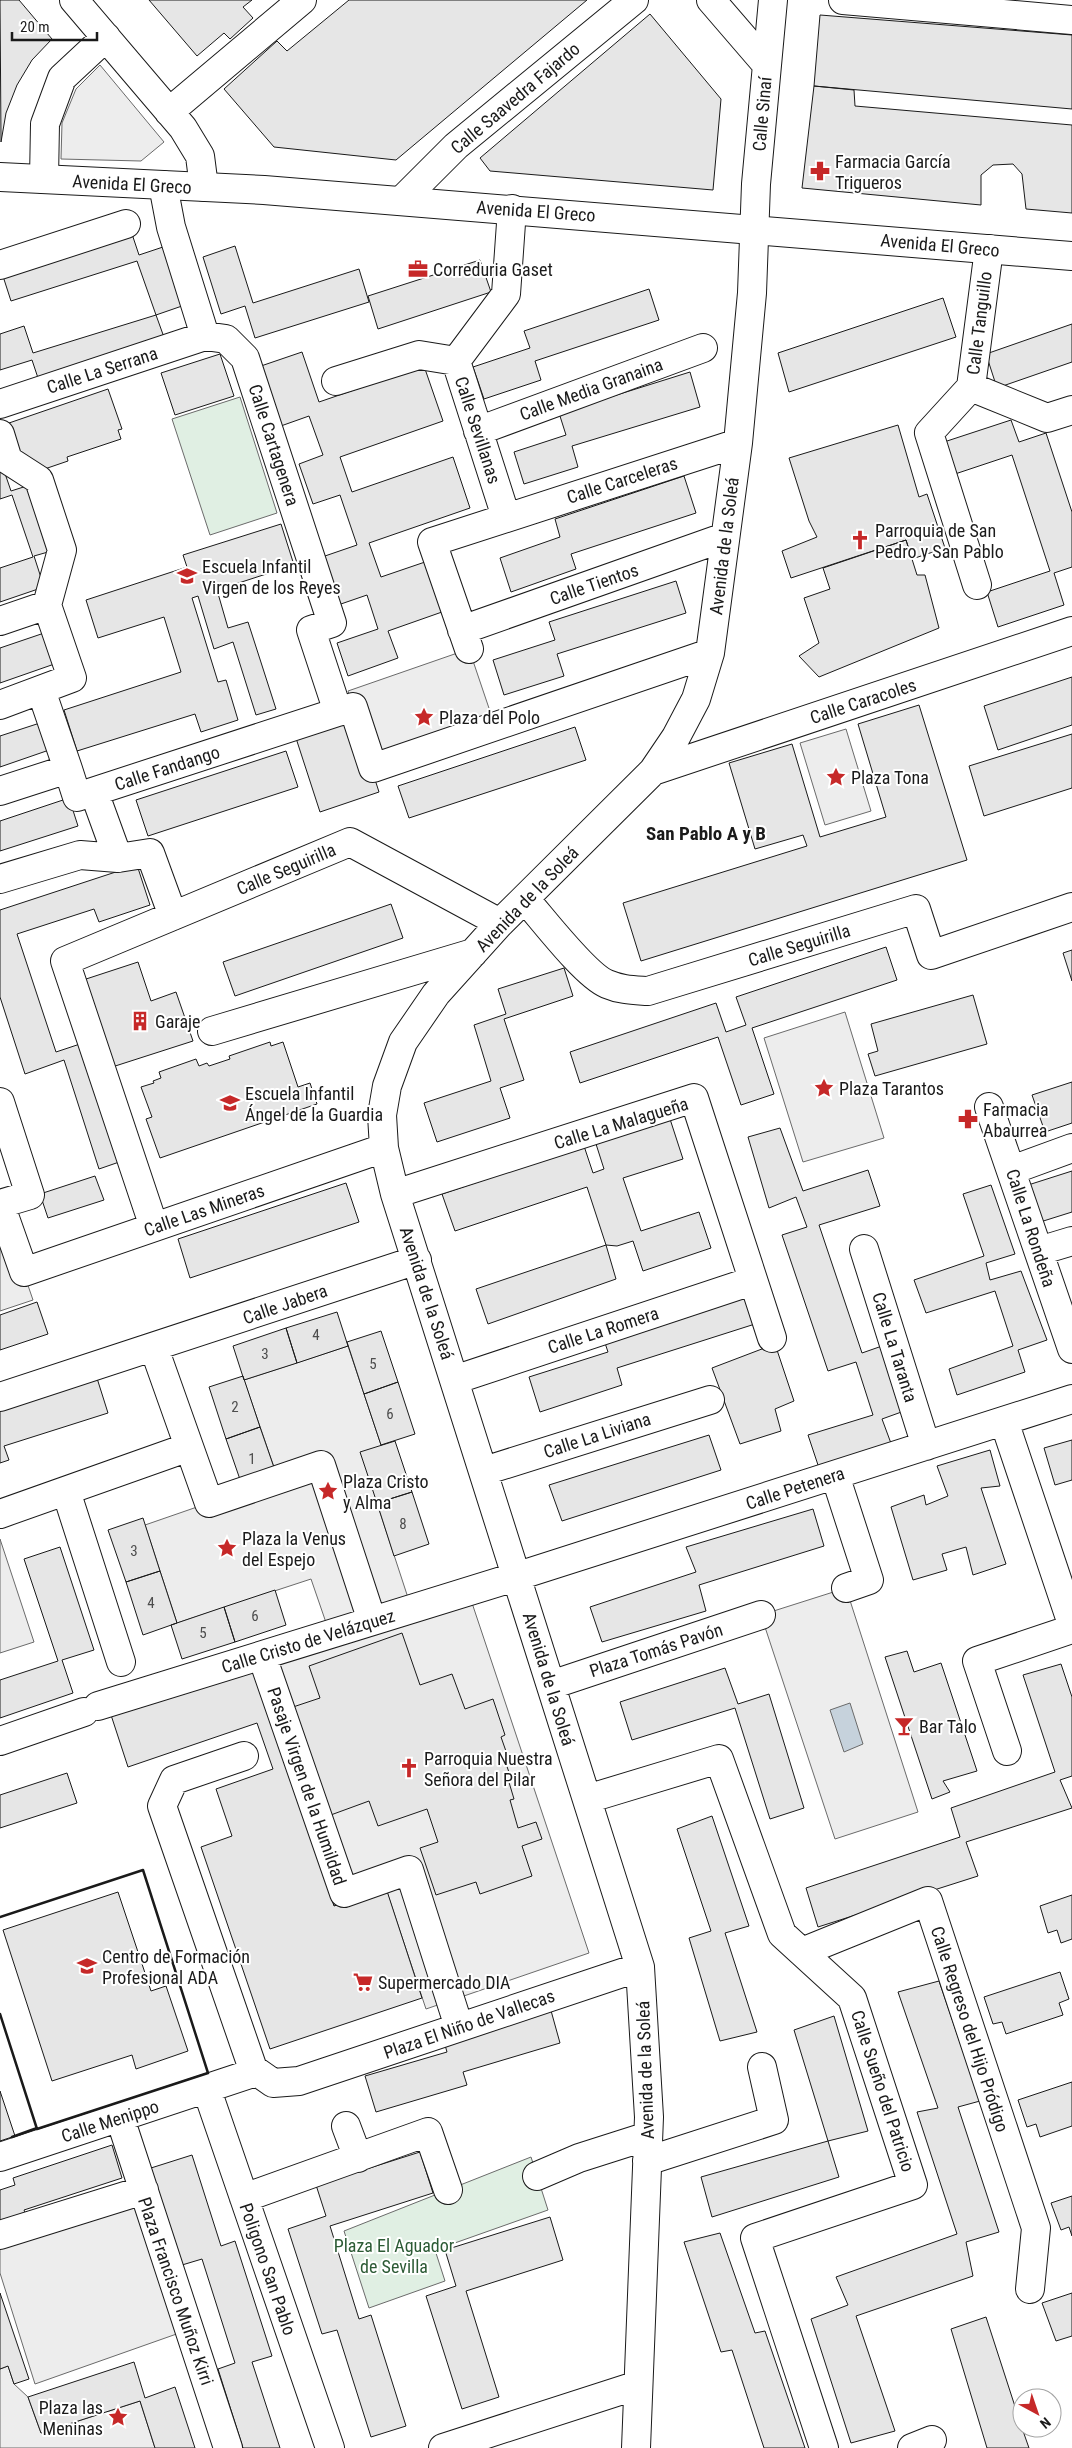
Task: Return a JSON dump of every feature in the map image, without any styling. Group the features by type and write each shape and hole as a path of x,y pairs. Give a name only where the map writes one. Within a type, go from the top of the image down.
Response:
{"street":[{"path":"74,0 183,128 200,156 204,187"},
{"path":"169,112 302,0"},
{"name":"Calle Saavedra Fajardo","path":"401,201 456,146 634,0"},
{"path":"711,0 767,65"},
{"name":"Calle Sinaí","path":"754,229 773,0"},
{"path":"843,0 1072,20"},
{"path":"44,180 44,124 62,78 106,37"},
{"name":"Avenida El Greco","path":"0,177 204,187 512,209 1072,256"},
{"path":"163,185 171,227 205,336"},
{"name":"Calle Sevillanas","path":"506,517 456,361 506,294 512,209"},
{"path":"0,265 126,224"},
{"name":"Avenida de la Soleá","path":"636,2448 648,2149 640,1966 518,1576 395,1194 384,1148 382,1115 387,1086 403,1042 436,994 500,923 653,771 676,737 696,699 710,653 738,443 752,293 754,229"},
{"name":"Calle Tanguillo","path":"977,585 929,433 971,386 989,249"},
{"name":"Calle La Serrana","path":"0,404 205,336"},
{"name":"Calle Cartagenera","path":"205,336 226,339 245,358 332,623 311,630 373,768 710,653"},
{"name":"Calle Media Granaina","path":"478,431 703,348"},
{"path":"336,382 419,355 456,361"},
{"path":"971,386 1047,418 1072,410"},
{"path":"0,434 8,460 38,480 62,550 47,605 72,678 0,704"},
{"name":"Calle Carceleras","path":"466,640 432,542 738,443"},
{"name":"Calle Tientos","path":"466,640 725,537"},
{"path":"0,621 47,605"},
{"name":"Calle Caracoles","path":"653,771 1072,631"},
{"path":"0,791 68,770 41,690"},
{"name":"Calle Fandango","path":"68,770 77,797 346,710"},
{"path":"94,792 118,858"},
{"name":"Calle Seguirilla","path":"154,1227 65,961 350,842 500,923"},
{"path":"0,880 80,855 118,858 150,853 173,916"},
{"name":"Calle Seguirilla","path":"525,899 574,956 605,983 626,990 648,991 916,909 931,955 1072,907"},
{"path":"212,1031 473,953"},
{"name":"Calle La Malagueña","path":"395,1194 694,1098 772,1338"},
{"name":"Calle Las Mineras","path":"0,1102 30,1194 0,1204 24,1272 384,1148"},
{"name":"Calle La Rondeña","path":"990,1107 1072,1349"},
{"path":"1012,1170 1072,1148"},
{"path":"1039,1251 1072,1241"},
{"name":"Calle La Taranta","path":"864,1249 926,1446"},
{"name":"Calle Jabera","path":"0,1397 154,1348 417,1260"},
{"name":"Calle La Romera","path":"454,1380 752,1281"},
{"path":"154,1348 209,1502 321,1465 372,1621"},
{"name":"Calle Petenera","path":"518,1576 1072,1399"},
{"name":"Calle La Liviana","path":"484,1471 710,1400"},
{"path":"1004,1421 1063,1564 1072,1624"},
{"path":"0,1514 189,1447"},
{"path":"835,1475 869,1580 846,1588"},
{"path":"66,1491 126,1676"},
{"name":"Calle Cristo de Velázquez","path":"0,1741 91,1709 126,1676 262,1656 518,1576"},
{"name":"Plaza Tomás Pavón","path":"551,1685 761,1615"},
{"path":"1007,1751 976,1661 1072,1629"},
{"name":"Pasaje Virgen de la Humildad","path":"262,1656 344,1893 409,1870 460,2027"},
{"path":"244,1756 174,1780 162,1806 253,2069 256,2072"},
{"name":"Calle Sueño del Patricio","path":"587,1799 718,1759 782,1934 852,1998 913,2186 755,2238 824,2448"},
{"name":"Calle Regreso del Hijo Pródigo","path":"802,1952 928,1901 1036,2228 1030,2289"},
{"name":"Plaza El Niño de Vallecas","path":"256,2072 273,2083 299,2081 640,1966"},
{"path":"537,2176 579,2158 648,2149 774,2120 762,2067"},
{"name":"Calle Menippo","path":"0,2157 256,2072"},
{"name":"Poligono San Pablo","path":"214,2087 244,2198 330,2448"},
{"path":"120,2118 144,2190"},
{"path":"346,2126 358,2158"},
{"path":"244,2198 428,2132 448,2190"},
{"name":"Plaza Francisco Muñoz Kirri","path":"0,2235 144,2190 228,2448"},
{"path":"443,2448 638,2385"}],"green space":[{"path":"240,397 277,513 210,535 172,419"},
{"name":"Plaza El Aguador de Sevilla","path":"531,2157 548,2210 435,2250 445,2281 369,2308 344,2231"}],"shaded area":[{"path":"100,65 164,142 141,161 61,159 62,123 76,89"},
{"name":"Plaza del Polo","path":"469,649 495,726 373,768 348,691"},
{"name":"Plaza Tona","path":"846,729 871,811 825,825 800,743"},
{"name":"Plaza Tarantos","path":"845,1012 884,1138 803,1162 764,1038"},
{"path":"11,1236 33,1300 0,1311 0,1239"},
{"path":"348,1346 381,1445 377,1503 413,1613 469,1594 589,1953 426,2009 386,1889 334,1906 254,1667 332,1640 311,1579 177,1623 145,1525 278,1479 244,1380"},
{"path":"0,1539 34,1642 0,1653"},
{"path":"846,1588 918,1812 835,1839 761,1615"},
{"path":"850,1703 863,1744 844,1752 830,1710"},
{"path":"145,2177 202,2325 35,2384 0,2273 0,2228"},
{"name":"Plaza las Meninas","path":"8,2366 14,2384 28,2397 41,2433 140,2401 155,2448 0,2448 0,2369"}],"building":[{"path":"0,0 19,0 52,39 32,60 17,85 6,113 1,142"},
{"path":"149,0 252,0 243,7 253,18 230,39 224,33 197,56"},
{"path":"349,0 587,0 396,160 274,147 224,89 277,41 287,51"},
{"path":"650,14 721,99 713,190 490,171 480,158"},
{"path":"820,15 1072,35 1072,109 814,86"},
{"path":"814,86 854,90 855,106 1072,125 1072,213 1026,209 1022,174 1013,164 993,165 981,175 981,205 802,188"},
{"path":"130,228 139,255 163,247 182,306 156,315 137,261 11,301 1,270"},
{"path":"235,246 253,303 359,269 369,302 255,338 245,306 221,314 203,257"},
{"path":"480,260 491,292 378,329 368,296"},
{"path":"649,289 659,320 535,361 541,380 484,399 473,367 530,348 524,331"},
{"path":"943,298 956,337 789,392 778,353"},
{"path":"156,315 165,340 39,381 32,360 0,370 0,334 24,326 33,353"},
{"path":"1072,324 1072,362 997,388 986,354"},
{"path":"302,352 319,402 424,366 443,421 340,457 352,492 453,457 470,508 369,543 381,577 425,562 442,612 388,631 398,658 348,676 337,643 378,629 367,595 338,605 322,557 357,545 340,495 313,504 299,464 323,455 309,416 278,427 258,367"},
{"path":"220,354 234,396 175,415 161,373"},
{"path":"690,372 700,407 572,446 578,467 524,484 514,452 566,435 559,413"},
{"path":"108,389 122,429 118,430 121,439 67,457 68,461 27,475 9,423"},
{"path":"1011,420 1019,442 1046,433 1072,512 1072,567 1054,573 1064,605 998,627 987,592 1050,571 1012,455 955,474 944,442"},
{"path":"898,425 919,497 927,494 945,548 912,559 906,540 791,578 782,551 817,537 809,521 789,458"},
{"path":"0,459 11,491 33,484 55,550 34,556 44,587 0,602 0,568 33,557 12,495 0,499"},
{"path":"684,476 696,513 571,554 576,569 511,592 500,558 560,537 555,519"},
{"path":"281,524 294,565 217,590 228,628 248,622 276,709 256,715 233,642 214,649 198,596 192,598 218,682 226,680 238,720 201,732 195,714 77,751 64,710 181,672 164,617 98,638 86,600 187,567 183,555"},
{"path":"906,540 917,575 925,575 939,628 819,677 799,656 819,643 804,598 830,589 823,568"},
{"path":"676,581 686,613 557,654 564,676 504,695 493,660 555,640 549,622"},
{"path":"53,630 63,661 0,683 0,648"},
{"path":"1072,677 1072,725 998,750 984,706"},
{"path":"919,705 967,860 641,961 623,903 807,846 803,835 755,849 729,763 792,744 820,837 886,817 858,724"},
{"path":"353,711 379,792 320,812 294,732"},
{"path":"46,721 55,748 0,767 0,736"},
{"path":"575,727 586,760 409,818 398,786"},
{"path":"1072,734 1072,788 984,816 969,766"},
{"path":"286,751 298,787 148,836 136,800"},
{"path":"69,798 78,826 0,851 0,821"},
{"path":"137,865 150,905 99,922 94,909 17,934 56,1052 86,1042 125,1160 99,1169 64,1060 25,1074 0,997 0,910"},
{"path":"391,904 403,938 235,996 223,962"},
{"path":"886,947 897,980 752,1028 774,1094 741,1105 718,1037 580,1083 570,1052 716,1003 726,1032 746,1025 736,997"},
{"path":"1072,950 1072,981 1063,953"},
{"name":"Garaje","path":"138,962 151,1001 176,992 193,1041 109,1068 80,981"},
{"path":"564,968 573,996 504,1019 524,1080 500,1088 510,1118 437,1142 424,1103 491,1081 474,1025 506,1014 498,989"},
{"path":"973,995 987,1044 875,1076 868,1054 878,1051 871,1024"},
{"path":"270,1042 271,1046 283,1042 298,1087 310,1083 317,1104 160,1158 146,1119 152,1117 141,1087 154,1083 153,1081 161,1078 159,1072 196,1059 199,1066 207,1063 209,1066 230,1059 229,1056"},
{"path":"1072,1082 1072,1123 1045,1132 1032,1095"},
{"path":"670,1119 683,1159 623,1178 641,1231 699,1212 711,1248 643,1271 633,1241 617,1246 606,1245 587,1187 455,1231 442,1194 584,1146 593,1173 604,1169 596,1144"},
{"path":"780,1128 803,1191 868,1170 880,1206 819,1225 862,1353 882,1346 907,1410 882,1419 892,1446 820,1471 808,1435 873,1415 856,1362 828,1371 782,1235 807,1227 796,1197 769,1208 748,1137"},
{"path":"1072,1171 1072,1212 1037,1223 1025,1186"},
{"path":"95,1176 104,1200 48,1218 40,1194"},
{"path":"346,1183 359,1222 190,1278 178,1239"},
{"path":"991,1185 1015,1254 986,1263 990,1280 1021,1271 1047,1340 1018,1350 1025,1372 957,1395 949,1369 1013,1346 995,1291 926,1313 914,1280 984,1256 963,1194"},
{"path":"606,1245 616,1279 488,1324 476,1289"},
{"path":"744,1291 755,1324 617,1368 622,1385 540,1412 529,1377 608,1352 603,1337"},
{"path":"37,1302 48,1334 0,1350 0,1315"},
{"path":"337,1312 348,1346 297,1363 286,1328"},
{"path":"286,1328 297,1363 244,1380 233,1346"},
{"path":"381,1331 398,1382 364,1394 347,1342"},
{"path":"775,1344 794,1401 775,1409 781,1431 740,1444 712,1368"},
{"path":"96,1375 108,1413 4,1446 9,1460 0,1463 0,1406"},
{"path":"243,1376 260,1427 226,1439 209,1387"},
{"path":"398,1382 415,1434 381,1445 364,1394"},
{"path":"260,1427 278,1479 244,1491 226,1439"},
{"path":"709,1435 721,1470 562,1521 549,1485"},
{"path":"1072,1440 1072,1480 1055,1485 1044,1448"},
{"path":"395,1441 412,1492 377,1503 360,1452"},
{"path":"990,1450 1000,1486 981,1488 1006,1564 973,1575 966,1547 942,1554 947,1570 913,1580 891,1507 924,1495 926,1505 948,1496 937,1466"},
{"path":"412,1492 429,1544 394,1556 377,1503"},
{"path":"813,1509 824,1546 699,1585 706,1611 602,1642 590,1607 696,1572 686,1547"},
{"path":"143,1518 160,1571 126,1582 108,1530"},
{"path":"60,1547 94,1650 62,1660 73,1693 0,1718 0,1680 58,1661 24,1559"},
{"path":"160,1571 177,1623 143,1635 126,1582"},
{"path":"275,1590 286,1625 235,1642 224,1607"},
{"path":"224,1607 235,1642 182,1659 171,1625"},
{"name":"Parroquia Nuestra Señora del Pilar","path":"402,1633 420,1685 452,1674 465,1709 493,1699 505,1735 501,1737 508,1757 504,1758 511,1778 508,1779 514,1799 510,1800 518,1828 536,1822 542,1839 522,1846 532,1876 480,1894 476,1882 436,1895 420,1848 438,1842 427,1809 378,1826 369,1801 328,1816 290,1708 320,1698 309,1666"},
{"path":"907,1651 914,1672 941,1663 977,1771 943,1781 950,1792 932,1799 885,1657"},
{"path":"1061,1664 1072,1697 1072,1776 1060,1780 1072,1808 966,1842 978,1876 818,1927 806,1888 960,1837 951,1808 1055,1772 1023,1675"},
{"path":"254,1667 334,1906 386,1888 422,1998 270,2049 201,1847 232,1836 216,1789 273,1769 257,1723 128,1767 111,1715"},
{"path":"725,1668 738,1704 769,1694 804,1808 770,1819 735,1708 632,1740 620,1702"},
{"path":"67,1773 77,1803 0,1828 0,1795"},
{"path":"712,1816 749,1926 725,1933 757,2032 720,2041 689,1938 711,1931 677,1829"},
{"path":"118,1892 151,1991 166,1986 188,2051 136,2069 132,2055 52,2081 3,1930"},
{"path":"1072,1895 1072,1939 1061,1943 1057,1930 1048,1933 1040,1906"},
{"path":"1060,1972 1069,1999 1059,2003 1063,2015 1006,2034 1002,2022 993,2024 984,1997"},
{"path":"939,1981 980,2101 958,2107 999,2232 966,2242 973,2276 856,2316 895,2431 851,2443 811,2319 848,2305 836,2277 957,2234 917,2112 938,2108 898,1992"},
{"path":"550,2007 560,2043 463,2072 467,2085 376,2112 365,2076 447,2052 443,2038"},
{"path":"834,2016 868,2131 828,2141 794,2030"},
{"path":"1072,2082 1072,2126 1040,2137 1036,2124 1027,2127 1018,2100"},
{"path":"0,2091 15,2136 0,2141"},
{"path":"828,2141 839,2177 712,2217 701,2177"},
{"path":"112,2145 122,2178 24,2210 27,2217 0,2226 0,2190 15,2185 13,2178"},
{"path":"420,2152 433,2193 330,2226 359,2319 371,2315 406,2426 371,2437 337,2330 322,2334 288,2229 326,2216 316,2185"},
{"path":"192,2155 221,2246 235,2241 272,2356 252,2362 280,2448 243,2448 218,2369 235,2363 202,2259 182,2265 151,2168"},
{"path":"1072,2196 1072,2236 1069,2227 1061,2230 1051,2203"},
{"path":"550,2217 563,2260 466,2291 499,2397 462,2409 426,2296 456,2286 445,2250"},
{"path":"720,2233 755,2333 765,2331 805,2448 764,2448 732,2350 721,2352 684,2242"},
{"path":"0,2293 29,2379 14,2384 8,2366 0,2369"},
{"path":"1072,2293 1072,2336 1056,2341 1042,2303"},
{"path":"986,2317 1012,2397 1012,2438 1026,2438 1029,2448 987,2448 951,2329"},
{"path":"134,2362 145,2398 175,2387 195,2448 155,2448 140,2401 41,2433 28,2397"}],"wall":[{"path":"0,1917 143,1870 208,2073 37,2129 0,2014"},
{"path":"12,2137 37,2128"}],"place":[{"name":"Farmacia García Trigueros","path":"820,171"},
{"name":"Correduria Gaset","path":"418,269"},
{"name":"Parroquia de San Pedro y San Pablo","path":"860,540"},
{"name":"Escuela Infantil Virgen de los Reyes","path":"187,576"},
{"name":"Plaza del Polo","path":"424,717"},
{"name":"Plaza Tona","path":"836,777"},
{"name":"Garaje","path":"140,1021"},
{"name":"Plaza Tarantos","path":"824,1088"},
{"name":"Escuela Infantil Ángel de la Guardia","path":"230,1103"},
{"name":"Farmacia Abaurrea","path":"968,1119"},
{"name":"Plaza Cristo y Alma","path":"328,1491"},
{"name":"Plaza la Venus del Espejo","path":"227,1548"},
{"name":"Bar Talo","path":"904,1726"},
{"name":"Parroquia Nuestra Señora del Pilar","path":"409,1768"},
{"name":"Centro de Formación Profesional ADA","path":"87,1966"},
{"name":"Supermercado DIA","path":"363,1982"},
{"name":"Plaza las Meninas","path":"118,2417"}],"district":[{"name":"San Pablo A y B","path":"706,833"}]}
